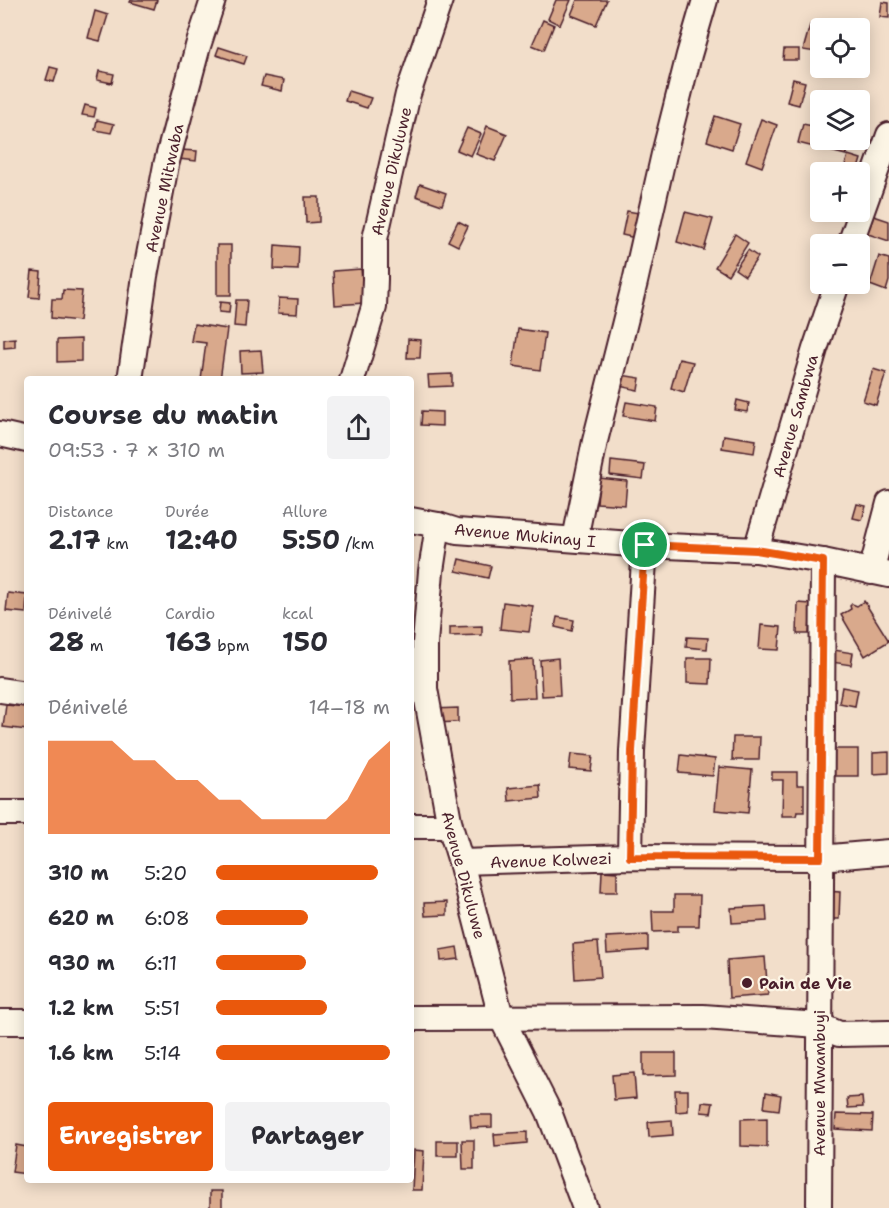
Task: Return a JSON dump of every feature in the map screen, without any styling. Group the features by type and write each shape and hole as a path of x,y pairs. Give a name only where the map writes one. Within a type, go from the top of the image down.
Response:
{"street":[{"name":"Avenue Mitwaba","path":"130,376 145,276 166,165 198,46 213,0"},
{"name":"Avenue Dikuluwe","path":"353,376 374,308 377,227 408,94 440,0"},
{"path":"575,540 595,441 664,154 705,0"},
{"path":"854,234 889,135"},
{"name":"Avenue Sambwa","path":"756,550 815,349 834,294"},
{"path":"0,434 24,439"},
{"path":"880,573 889,503"},
{"name":"Avenue Mukinay I","path":"414,521 457,531 645,545 756,550 880,573"},
{"name":"Avenue Dikuluwe","path":"438,525 418,689 450,826 501,1017 549,1112 585,1208"},
{"path":"630,857 632,751 645,545"},
{"name":"Avenue Mwambuyi","path":"819,1208 823,561"},
{"path":"0,690 24,694"},
{"path":"0,813 24,813"},
{"path":"414,826 450,826"},
{"name":"Avenue Kolwezi","path":"461,862 630,857 820,858 889,852"},
{"path":"414,1018 703,1017 819,1025 839,1034 889,1033"},
{"path":"0,1022 24,1022"}],"building":[{"path":"131,0 157,0 154,9 130,2"},
{"path":"556,0 571,0 560,25 548,19"},
{"path":"577,0 607,0 596,25 571,15"},
{"path":"882,2 889,3 889,18 880,17"},
{"path":"95,11 108,15 100,41 88,38"},
{"path":"543,20 554,25 544,50 532,45"},
{"path":"810,25 810,51 803,50"},
{"path":"219,47 247,56 244,64 216,55"},
{"path":"784,49 799,49 799,60 783,60"},
{"path":"50,67 58,69 54,82 46,80"},
{"path":"99,71 114,74 112,83 97,80"},
{"path":"264,76 284,80 282,91 261,86"},
{"path":"793,79 805,82 799,105 787,102"},
{"path":"348,91 371,98 367,108 345,101"},
{"path":"85,105 96,108 94,117 82,115"},
{"path":"715,116 740,124 732,149 707,141"},
{"path":"761,119 777,125 762,167 746,161"},
{"path":"97,120 114,124 111,133 95,130"},
{"path":"803,124 810,125 810,146 798,143"},
{"path":"487,126 507,134 495,161 476,154"},
{"path":"467,128 481,134 471,156 457,150"},
{"path":"180,150 197,151 196,161 179,159"},
{"path":"826,150 847,150 846,155"},
{"path":"848,155 861,159 860,162 846,162"},
{"path":"420,184 446,193 442,205 416,196"},
{"path":"305,197 319,197 319,222 306,223"},
{"path":"627,211 645,214 640,239 622,235"},
{"path":"685,212 713,219 704,250 677,242"},
{"path":"871,215 889,221 889,241 865,233"},
{"path":"458,221 468,226 458,246 448,241"},
{"path":"735,234 748,243 728,275 715,267"},
{"path":"217,245 231,245 231,295 217,295"},
{"path":"275,245 299,247 298,270 274,269"},
{"path":"748,250 758,257 745,276 735,269"},
{"path":"879,256 889,259 889,281 886,291 870,285"},
{"path":"361,269 364,303 335,305 333,271"},
{"path":"32,271 41,272 39,298 29,297"},
{"path":"63,290 82,291 79,321 51,318 52,299 62,299"},
{"path":"279,298 298,299 297,314 278,313"},
{"path":"236,300 247,300 245,327 234,326"},
{"path":"220,302 230,303 229,313 219,312"},
{"path":"194,324 227,329 221,376 202,376 206,343 191,341"},
{"path":"518,329 545,333 540,370 513,366"},
{"path":"15,338 15,347 4,348 4,339"},
{"path":"81,339 81,361 57,362 57,340"},
{"path":"408,339 421,340 420,358 407,358"},
{"path":"261,350 263,372 241,373 240,351"},
{"path":"679,359 693,362 684,392 671,388"},
{"path":"873,369 886,373 876,405 863,401"},
{"path":"452,374 452,386 429,387 428,375"},
{"path":"621,375 640,378 638,390 619,386"},
{"path":"737,400 749,403 747,412 735,410"},
{"path":"626,402 657,407 655,421 623,416"},
{"path":"422,411 442,412 442,426 421,425"},
{"path":"724,435 756,440 754,453 722,448"},
{"path":"611,461 645,465 643,479 610,475"},
{"path":"599,478 627,481 625,505 597,503"},
{"path":"857,504 866,506 862,520 853,518"},
{"path":"459,559 491,566 488,578 456,571"},
{"path":"8,593 24,595 24,613 6,611"},
{"path":"864,601 889,641 865,656 841,615 851,609 852,604 857,606"},
{"path":"503,602 533,606 529,632 500,629"},
{"path":"798,603 811,604 809,634 797,634"},
{"path":"557,617 574,620 572,631 555,627"},
{"path":"761,625 781,627 779,650 759,649"},
{"path":"482,626 482,635 450,636 450,627"},
{"path":"687,637 708,638 707,649 686,647"},
{"path":"828,649 853,653 851,665 825,661"},
{"path":"558,658 560,695 542,696 540,660"},
{"path":"687,658 711,658 710,684 687,683"},
{"path":"533,659 535,697 510,698 509,661"},
{"path":"842,687 858,690 855,706 839,703"},
{"path":"6,705 24,707 24,730 3,727"},
{"path":"458,708 458,722 432,723 432,709"},
{"path":"733,737 760,737 759,760 732,760"},
{"path":"822,749 858,749 858,776 822,776"},
{"path":"889,752 889,773 873,774 873,753"},
{"path":"571,754 593,756 591,771 569,769"},
{"path":"681,755 715,759 713,776 679,773"},
{"path":"719,767 752,770 748,813 715,810"},
{"path":"772,772 797,772 797,785 804,785 804,812 797,812 796,816 782,816 783,780 772,780"},
{"path":"540,785 541,798 509,801 508,788"},
{"path":"602,871 617,872 617,892 601,892"},
{"path":"826,891 840,892 839,919 825,919"},
{"path":"674,895 700,895 699,926 678,926 678,931 653,932 652,911 674,911"},
{"path":"447,902 447,915 425,916 424,903"},
{"path":"766,906 767,921 732,923 731,908"},
{"path":"648,935 648,950 607,953 606,937"},
{"path":"598,942 601,977 575,979 573,944"},
{"path":"457,947 459,959 441,961 440,950"},
{"path":"765,957 768,995 729,998 727,960"},
{"path":"643,1053 676,1053 676,1075 643,1076"},
{"path":"634,1073 636,1098 614,1100 612,1075"},
{"path":"675,1090 688,1090 688,1111 676,1112"},
{"path":"766,1092 781,1095 779,1110 764,1108"},
{"path":"862,1097 863,1107 848,1108 847,1098"},
{"path":"702,1102 713,1103 711,1113 701,1112"},
{"path":"836,1114 873,1115 872,1131 835,1129"},
{"path":"470,1115 492,1115 492,1127 471,1128"},
{"path":"767,1118 767,1147 741,1146 741,1119"},
{"path":"672,1120 673,1135 649,1137 648,1122"},
{"path":"527,1132 527,1143 495,1146 494,1134"},
{"path":"462,1140 474,1140 474,1169 463,1169"},
{"path":"437,1141 458,1141 458,1156 437,1156"},
{"path":"16,1145 24,1146 24,1174 12,1172"},
{"path":"414,1150 424,1151 422,1190 412,1190"},
{"path":"210,1191 222,1191 222,1208 210,1208"}],"place":[{"name":"Pain de Vie","path":"747,983"}],"route":[{"path":"645,545 756,550 823,561 820,858 630,857 632,751 645,545"}]}
